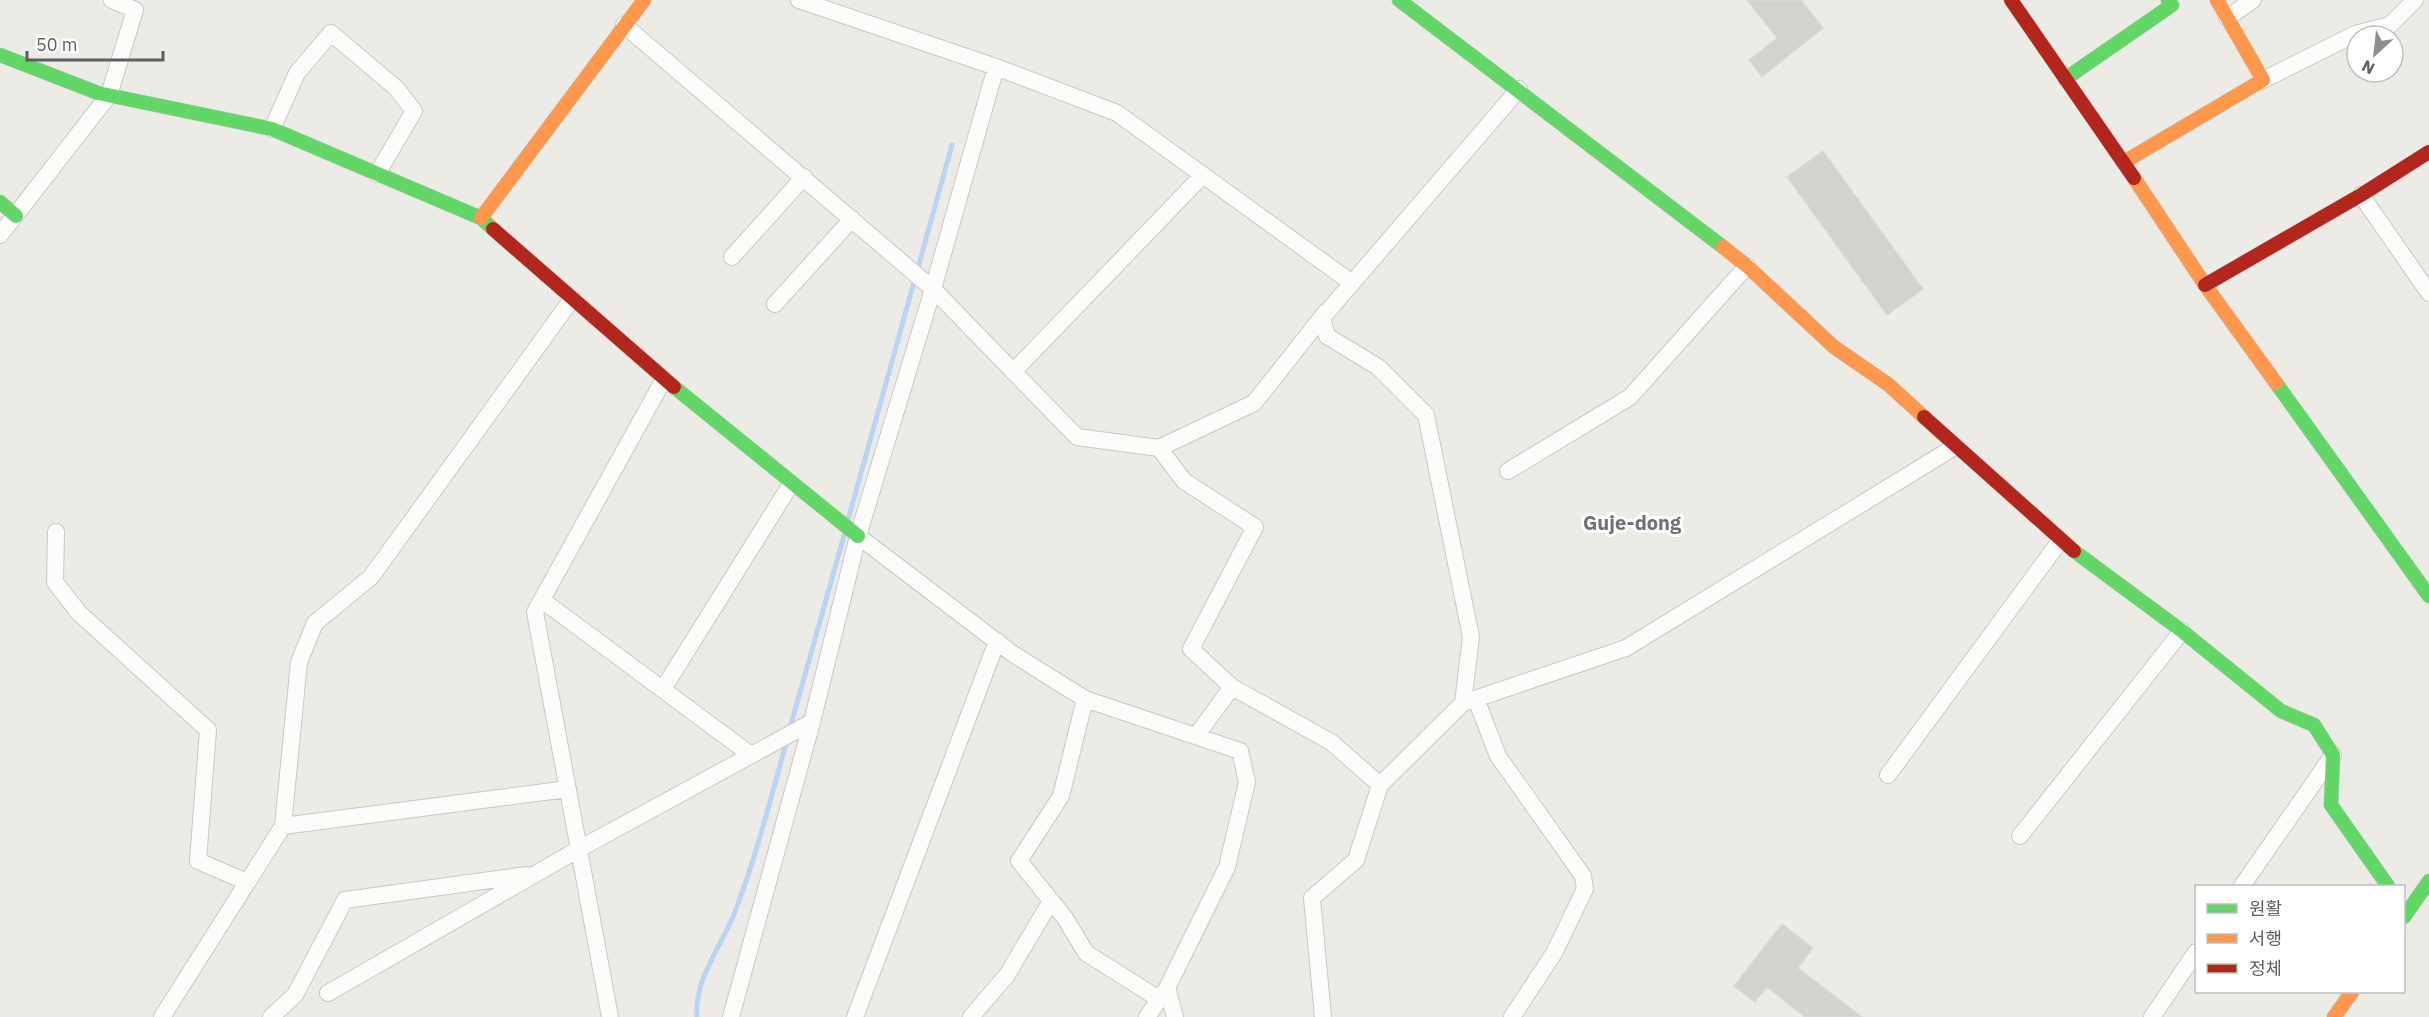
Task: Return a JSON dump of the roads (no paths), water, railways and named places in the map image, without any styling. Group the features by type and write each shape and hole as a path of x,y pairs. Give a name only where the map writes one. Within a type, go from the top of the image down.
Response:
{"street":[{"path":"0,235 109,95 135,10 112,0"},
{"path":"481,218 644,0"},
{"path":"799,0 996,67 1117,113 1352,283"},
{"path":"1400,0 1748,266 1834,347 1889,385 2060,541 2182,631 2281,711 2314,725 2333,755 2331,805 2387,885"},
{"path":"2011,0 2124,162 2205,285 2429,596"},
{"path":"2065,79 2172,5 2168,0"},
{"path":"2217,0 2263,80"},
{"path":"2227,18 2253,0"},
{"path":"2124,162 2263,80 2355,34 2390,25 2415,0"},
{"path":"624,25 933,289 1077,437 1159,448 1254,403 1322,318 1519,89"},
{"path":"272,129 297,73 332,33 396,88 414,111 377,174"},
{"path":"0,55 98,93 272,129 481,218 664,379 791,484 997,640 1012,654 1085,699 1240,751 1247,782 1227,867 1163,994 1147,1017"},
{"path":"731,1017 812,722 850,530 933,289 996,67"},
{"path":"2205,285 2361,195 2429,152"},
{"path":"1013,372 1203,175"},
{"path":"732,257 804,177"},
{"path":"2361,195 2429,293"},
{"path":"0,202 16,216"},
{"path":"775,304 852,219"},
{"path":"1508,471 1630,397 1748,266"},
{"path":"162,1017 283,826 299,662 315,623 370,577 572,299"},
{"path":"1322,318 1327,336 1378,367 1426,415 1471,637 1469,701 1498,756 1583,876 1585,889 1554,952 1512,1017"},
{"path":"610,1017 535,612 664,379"},
{"path":"1323,1017 1312,898 1356,860 1380,785 1469,701 1626,648 1956,446"},
{"path":"1159,448 1184,481 1255,527 1191,649 1233,687 1331,742 1380,785"},
{"path":"663,689 791,484"},
{"path":"56,532 55,582 79,613 208,730 198,861 247,882"},
{"path":"1887,775 2060,541"},
{"path":"542,600 751,755"},
{"path":"2020,836 2182,631"},
{"path":"855,1017 997,640"},
{"path":"1196,736 1233,687"},
{"path":"1085,699 1061,796 1019,861 1065,918 1086,953 1163,994 1175,1017"},
{"path":"328,993 536,873 812,722"},
{"path":"2243,885 2333,755"},
{"path":"283,826 568,789"},
{"path":"271,1017 295,995 345,900 536,873"},
{"path":"2409,898 2429,881"},
{"path":"971,1017 1007,975 1051,901"},
{"path":"2152,1017 2195,953"},
{"path":"2334,1017 2351,993"}],"waterway":[{"path":"848,520 952,145"},
{"path":"790,728 845,532"},
{"path":"697,1017 697,1003 704,976 731,922 744,888 787,740"}],"district":[{"name":"Guje-dong","path":"1632,522"}]}
